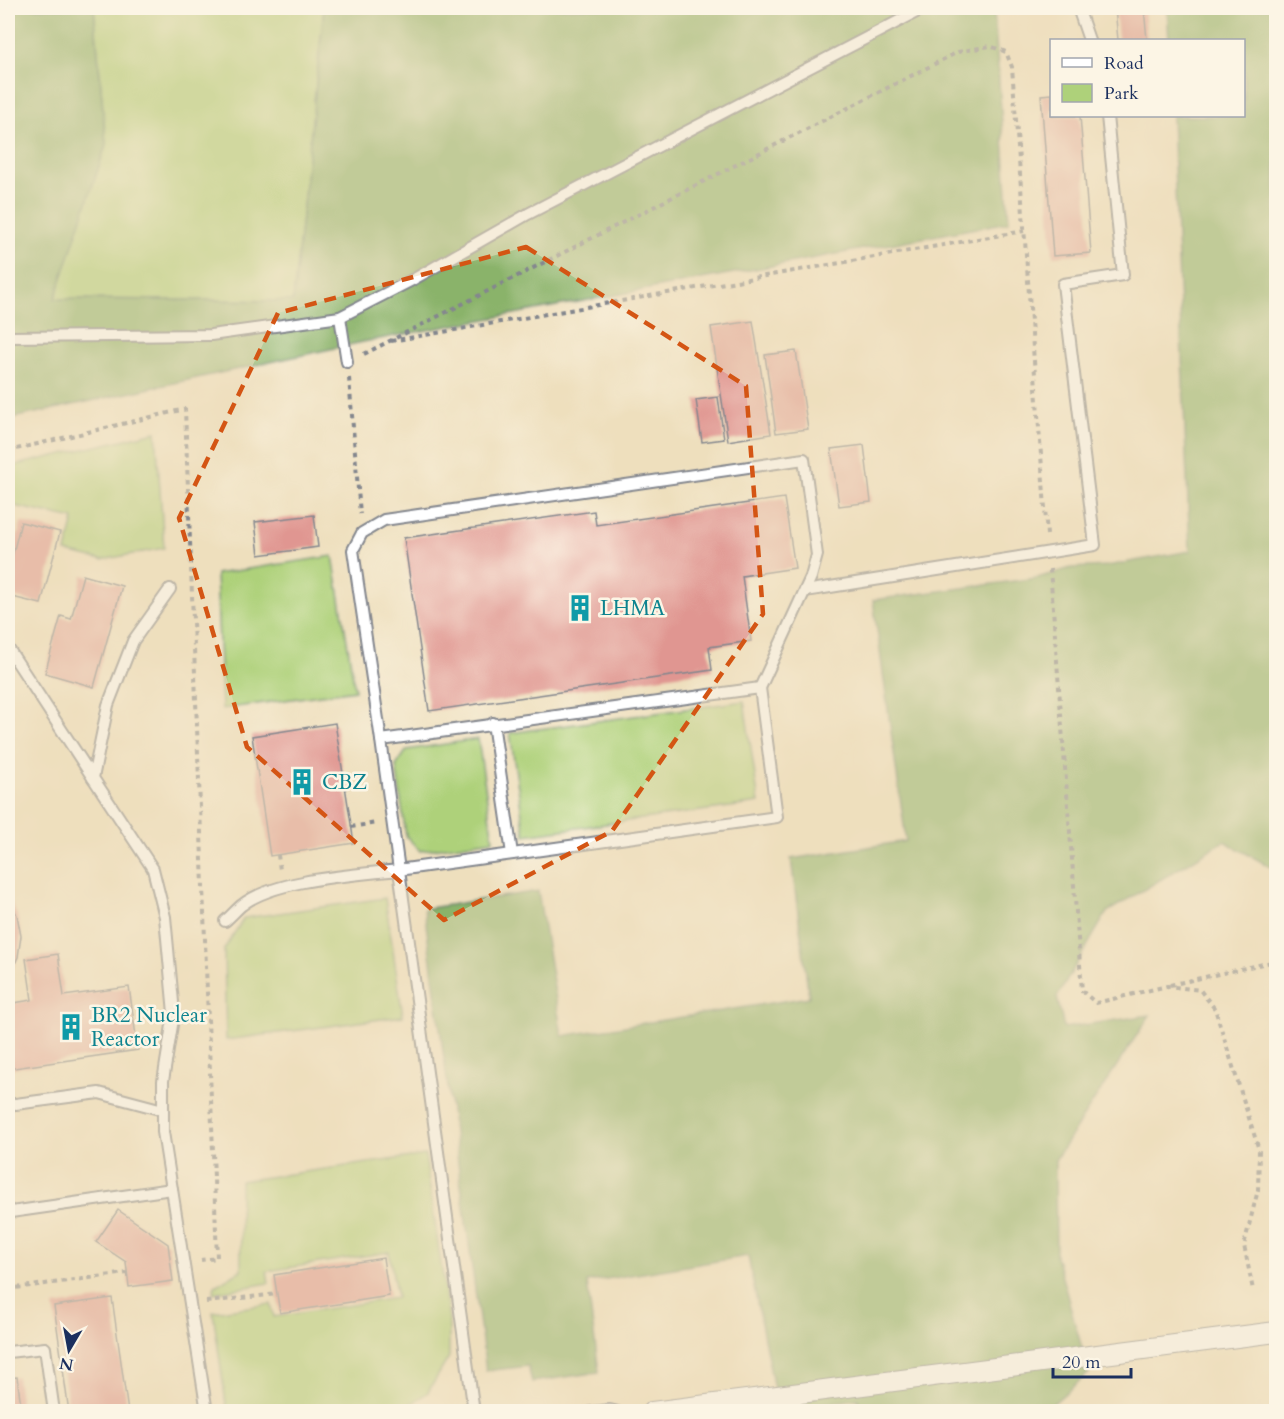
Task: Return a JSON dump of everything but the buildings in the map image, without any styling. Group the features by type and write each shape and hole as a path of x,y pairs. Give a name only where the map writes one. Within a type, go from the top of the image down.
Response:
{"street":[{"path":"652,1412 1276,1332"}],"lane":[{"path":"8,337 211,335 340,317 414,279 528,214 924,8"},
{"path":"1078,8 1089,39"},
{"path":"805,591 1095,545 1063,284 1123,275 1107,117"},
{"path":"340,317 347,362"},
{"path":"225,921 243,904 283,886 398,870 777,817 760,688 805,591 817,555 804,459 384,520 362,533 353,550 398,870 426,1052 474,1412"},
{"path":"93,778 108,705 133,640 170,589"},
{"path":"8,648 153,869 165,917 174,1013 163,1081 163,1132 207,1412"},
{"path":"381,740 760,688"},
{"path":"493,723 512,854"},
{"path":"8,1105 99,1093 163,1110"},
{"path":"9,1213 172,1189"},
{"path":"8,1352 45,1348 54,1412"},
{"path":"591,1412 610,1410 618,1412"}],"path":[{"path":"362,533 347,362 958,52 990,46 1006,52 1012,67 1082,992 1096,1003 1276,961"},
{"path":"387,342 1024,231"},
{"path":"8,451 184,409 217,1258 184,1262"},
{"path":"1167,986 1200,990 1215,1009 1259,1150 1258,1190 1244,1245 1253,1290"},
{"path":"8,1289 127,1273"},
{"path":"190,1304 277,1294"}],"highlighted area":[{"path":"526,247 746,386 763,614 612,831 444,920 247,747 179,518 278,313"}],"green space":[{"path":"8,8 94,8 106,145 55,299 293,301 324,8 1000,8 994,11 1009,222 363,342 8,419"},
{"path":"94,8 324,8 293,301 54,299 106,145"},
{"path":"1167,8 1276,8 1276,870 1224,841 1107,912 1057,997 1064,1028 1150,1015 1055,1160 1056,1256 1089,1373 1044,1411 861,1411 858,1399 778,1410 748,1256 587,1282 599,1372 532,1382 528,1366 486,1371 424,909 538,891 562,1036 809,997 791,859 906,841 873,600 1037,578 1071,568 1107,566 1190,551 1172,117 1245,117 1245,39 1169,39"},
{"path":"156,432 164,548 102,560 66,552 74,519 10,505 8,512 8,467"},
{"path":"333,556 355,690 222,709 216,574"},
{"path":"744,701 759,803 525,835 510,733"},
{"path":"478,739 493,840 420,851 406,836 396,766 407,750"},
{"path":"385,898 403,1016 226,1040 224,949 244,918"},
{"path":"425,1155 449,1319 449,1357 428,1392 401,1411 227,1411 213,1312 271,1304 274,1317 397,1298 389,1252 267,1271 269,1283 213,1293 215,1286 241,1270 240,1181"}],"place":[{"name":"LHMA","path":"580,608"},
{"name":"CBZ","path":"302,782"},
{"name":"BR2 Nuclear Reactor","path":"71,1027"}]}
